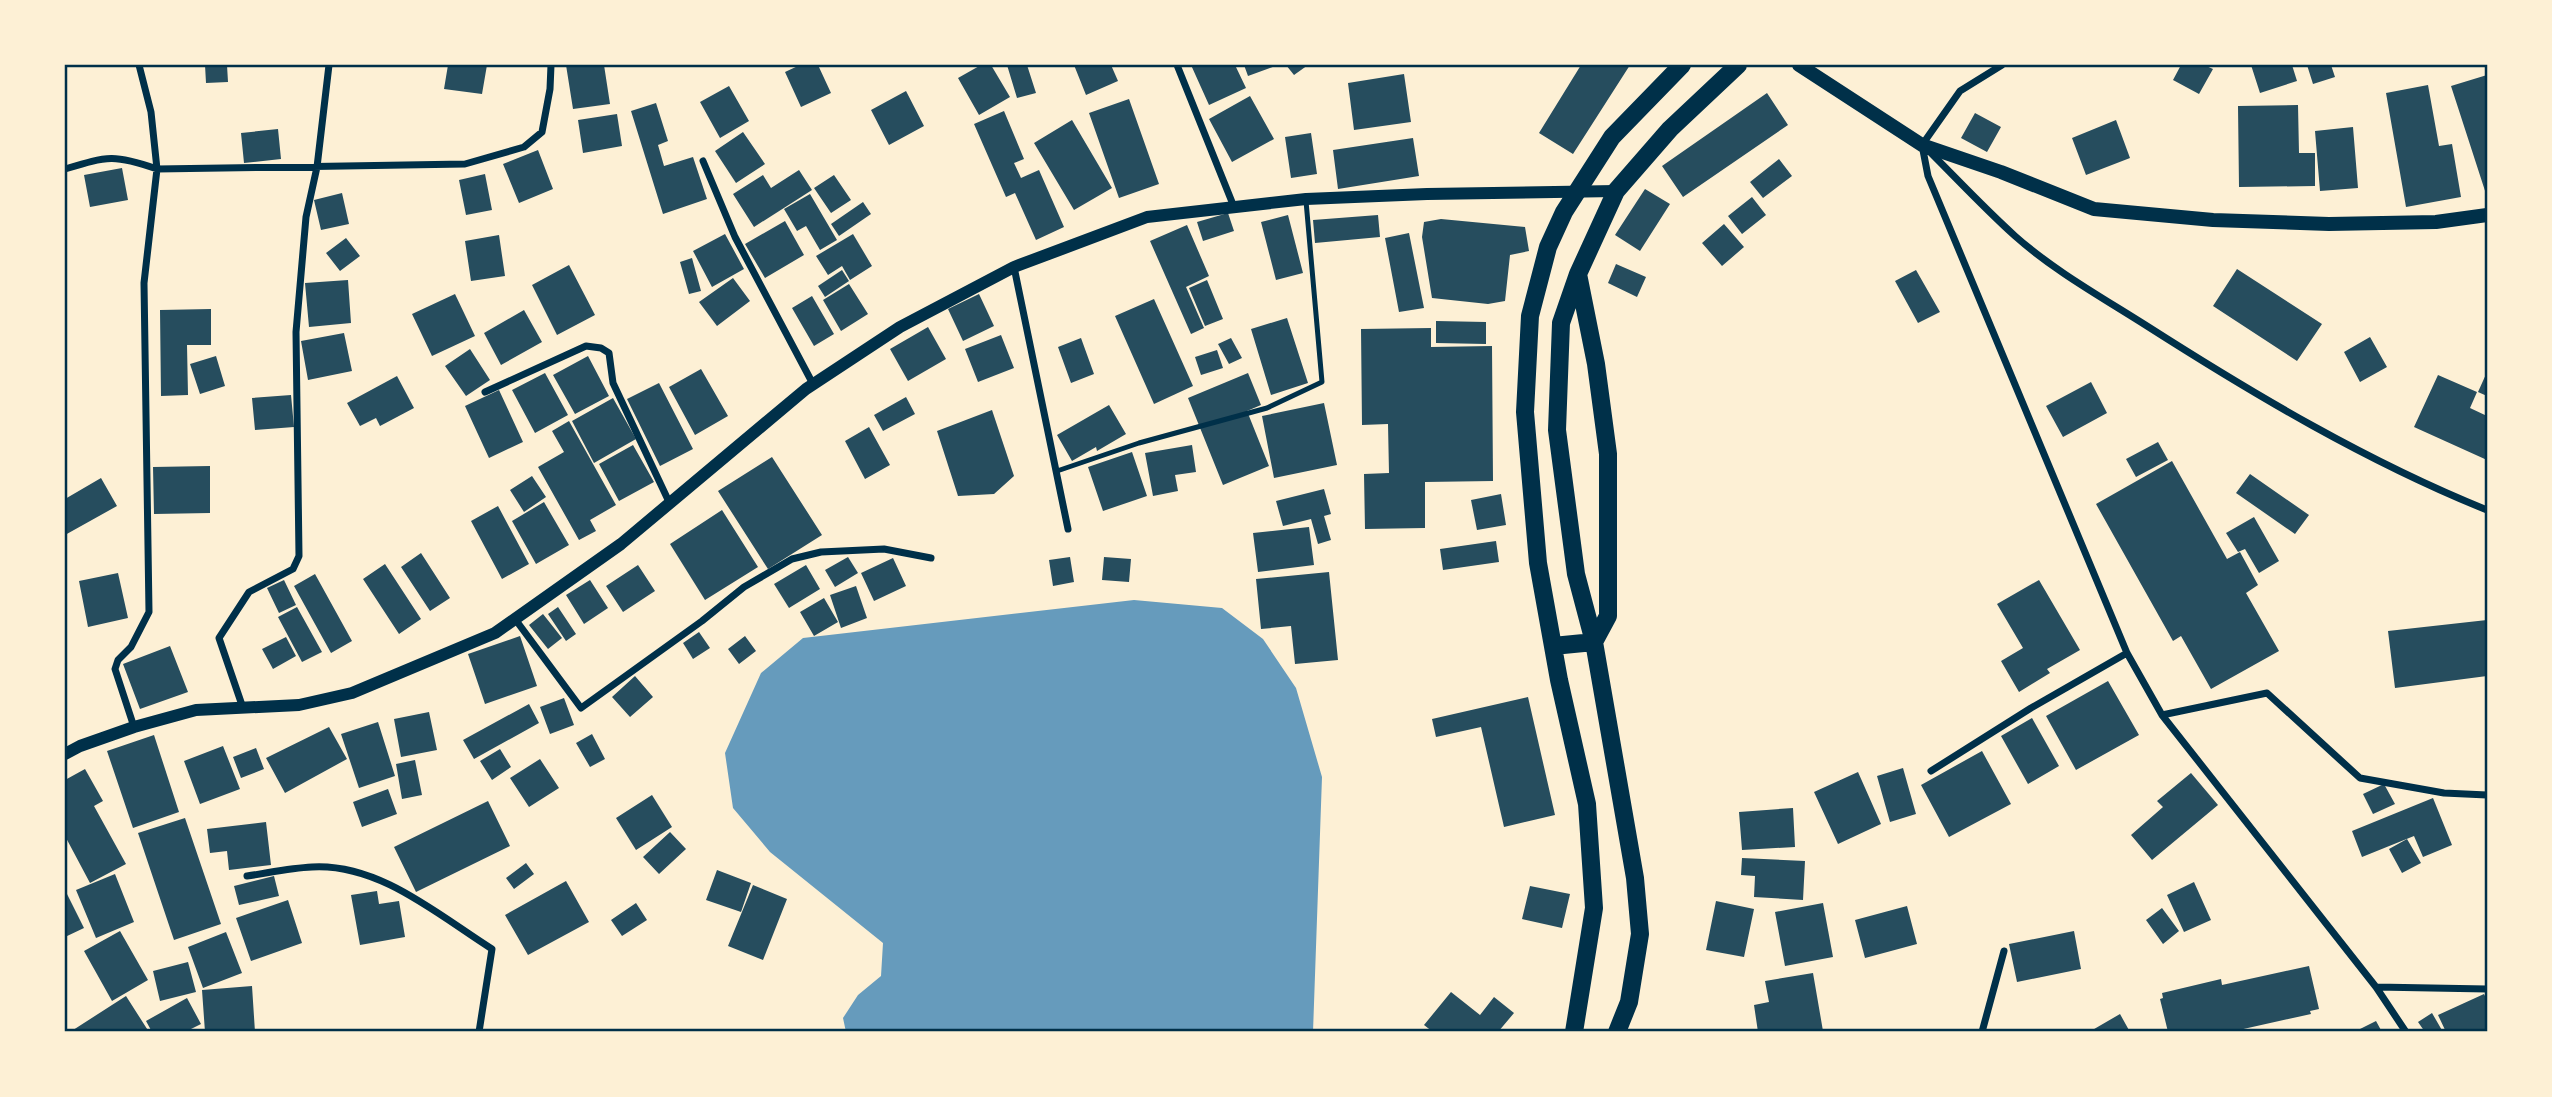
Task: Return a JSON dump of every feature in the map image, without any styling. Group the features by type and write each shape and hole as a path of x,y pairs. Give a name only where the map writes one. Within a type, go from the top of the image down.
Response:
{"main road":[{"path":"1574,1032 1594,908 1587,804 1538,564 1525,412 1530,316 1548,247 1564,212 1612,137 1682,65"},
{"path":"1617,1032 1629,1002 1640,934 1635,878 1594,642 1576,573 1557,430 1561,323 1578,274 1616,191 1670,130 1738,65"},
{"path":"1799,65 1922,145 2001,172 2094,209 2213,220 2329,224 2435,222 2487,215"},
{"path":"1578,274 1596,364 1608,453 1608,616 1594,642"},
{"path":"1553,646 1594,642"}],"street":[{"path":"134,727 114,668 131,647 149,612 144,283 157,169 151,112 139,65"},
{"path":"243,708 219,638 249,592 293,569 299,556 296,332 306,217 317,167 329,65"},
{"path":"65,169 101,158 126,158 157,169 465,164 524,147 542,132 550,89 551,65"},
{"path":"1177,65 1234,207"},
{"path":"2002,65 1960,91 1922,145 1928,176 2127,653 2162,715 2376,987 2406,1032"},
{"path":"1922,145 2016,237 2082,284 2196,358 2427,486 2487,510"},
{"path":"703,162 735,237 813,384"},
{"path":"65,754 134,727 196,709 299,705 352,693 495,633 621,544 813,384 900,327 1014,267 1147,217 1306,199 1616,191"},
{"path":"1014,267 1068,529"},
{"path":"485,392 586,346 601,348 609,353 613,383 670,503"},
{"path":"516,619 581,708 702,621 744,587 792,559 821,552 884,549 931,558"},
{"path":"1931,771 2031,708 2127,653"},
{"path":"2162,715 2267,693 2360,778 2444,793 2487,795"},
{"path":"247,876 314,867 354,871 384,880 492,950 479,1032"},
{"path":"1982,1032 2004,951"},
{"path":"2376,987 2487,989"}],"lane":[{"path":"1057,471 1139,443 1267,408 1322,382 1306,199"}],"water":[{"path":"1134,600 1222,608 1263,639 1296,688 1322,777 1313,1032 846,1032 843,1018 858,995 881,976 883,943 770,852 733,808 725,753 761,673 803,638"}],"building":[{"path":"205,65 227,65 228,82 206,83"},
{"path":"448,65 487,65 482,94 444,89"},
{"path":"566,65 604,65 610,104 573,109"},
{"path":"800,65 818,65 831,93 801,107 785,72"},
{"path":"981,65 991,65 1010,97 979,115 958,78"},
{"path":"1007,65 1027,65 1036,93 1017,98"},
{"path":"1074,65 1111,65 1118,81 1086,95"},
{"path":"1191,65 1235,65 1246,88 1209,105"},
{"path":"1244,65 1278,65 1248,76"},
{"path":"1286,65 1308,65 1294,75"},
{"path":"1581,65 1630,65 1573,154 1539,133"},
{"path":"2181,65 2204,65 2213,69 2199,94 2173,80"},
{"path":"2251,65 2292,65 2297,81 2260,93"},
{"path":"2307,65 2331,65 2335,77 2313,84"},
{"path":"1404,74 1411,122 1354,130 1348,83"},
{"path":"2487,75 2487,197 2451,86"},
{"path":"2428,85 2439,146 2452,144 2461,197 2406,207 2386,93"},
{"path":"729,86 749,121 720,138 700,102"},
{"path":"906,91 924,126 889,145 871,110"},
{"path":"1767,93 1788,125 1683,197 1662,166"},
{"path":"1250,96 1274,139 1232,162 1209,119"},
{"path":"1129,99 1159,184 1119,198 1089,113"},
{"path":"656,103 668,141 658,145 664,166 693,157 707,199 663,214 631,111"},
{"path":"2298,105 2299,153 2315,153 2315,186 2239,187 2238,106"},
{"path":"1004,111 1024,159 1014,163 1021,178 1039,170 1064,227 1036,240 1015,193 1006,197 974,124"},
{"path":"1975,113 2001,127 1987,152 1961,138"},
{"path":"617,114 622,146 583,153 578,120"},
{"path":"1072,120 1112,188 1074,210 1034,143"},
{"path":"2116,120 2130,158 2086,175 2072,138"},
{"path":"2353,127 2358,188 2320,191 2315,131"},
{"path":"278,129 281,159 244,163 241,133"},
{"path":"743,132 765,164 736,183 715,151"},
{"path":"1311,133 1317,174 1291,178 1285,137"},
{"path":"1413,138 1419,176 1338,189 1333,150"},
{"path":"538,150 553,189 519,203 503,164"},
{"path":"1779,159 1792,176 1763,198 1750,182"},
{"path":"122,168 128,200 90,207 84,175"},
{"path":"799,170 812,190 754,227 733,194 763,175 771,188"},
{"path":"485,174 492,210 466,215 459,180"},
{"path":"834,175 851,200 831,213 814,188"},
{"path":"1645,189 1670,204 1640,251 1615,235"},
{"path":"342,193 349,224 321,230 314,200"},
{"path":"810,194 837,240 820,250 806,226 797,231 784,209"},
{"path":"1752,197 1766,215 1742,234 1728,216"},
{"path":"863,202 871,214 839,236 831,224"},
{"path":"1228,213 1234,231 1203,241 1197,222"},
{"path":"1288,215 1303,273 1276,280 1261,222"},
{"path":"1378,215 1380,237 1315,243 1313,220"},
{"path":"1441,219 1525,227 1529,251 1510,255 1505,301 1488,304 1432,298 1422,237 1424,222"},
{"path":"785,221 804,255 765,278 745,244"},
{"path":"1724,224 1744,247 1722,266 1702,243"},
{"path":"1187,225 1209,276 1186,287 1204,328 1191,334 1150,241"},
{"path":"1409,233 1424,308 1399,312 1385,238"},
{"path":"725,234 744,269 712,287 693,251"},
{"path":"853,234 872,266 850,280 842,266 828,275 816,256"},
{"path":"499,235 505,276 471,281 465,241"},
{"path":"346,238 360,256 340,271 326,253"},
{"path":"692,258 701,291 689,294 680,262"},
{"path":"1616,264 1646,277 1637,297 1608,283"},
{"path":"569,265 595,315 557,335 532,285"},
{"path":"2237,269 2322,324 2297,361 2213,306"},
{"path":"842,270 849,281 825,297 818,286"},
{"path":"1916,270 1940,312 1918,323 1895,281"},
{"path":"733,278 750,301 717,326 699,302"},
{"path":"348,280 351,323 309,327 305,283"},
{"path":"1207,280 1223,319 1205,326 1189,288"},
{"path":"849,284 868,314 841,331 823,300"},
{"path":"455,294 475,336 432,356 412,314"},
{"path":"979,294 994,326 963,341 948,309"},
{"path":"812,296 834,334 814,346 792,308"},
{"path":"1154,299 1193,386 1154,404 1115,316"},
{"path":"211,309 211,345 187,345 188,395 161,396 160,310"},
{"path":"524,310 542,342 501,365 484,333"},
{"path":"1287,318 1308,383 1271,395 1251,329"},
{"path":"1436,321 1486,322 1486,344 1436,343"},
{"path":"928,327 946,359 908,381 890,349"},
{"path":"1431,328 1431,347 1492,346 1493,481 1425,482 1425,528 1365,529 1364,474 1389,473 1388,424 1362,425 1361,329"},
{"path":"344,333 352,371 308,380 301,341"},
{"path":"1001,335 1014,368 978,382 965,349"},
{"path":"2370,337 2387,367 2360,382 2344,352"},
{"path":"1081,338 1094,374 1071,383 1058,347"},
{"path":"1231,338 1242,358 1229,364 1218,344"},
{"path":"470,349 490,380 466,396 445,366"},
{"path":"1217,350 1223,368 1201,375 1195,357"},
{"path":"216,356 225,386 200,394 190,364"},
{"path":"588,356 609,396 575,414 553,375"},
{"path":"701,369 728,416 695,435 669,387"},
{"path":"2487,372 2487,396 2478,392"},
{"path":"545,373 568,415 535,433 512,390"},
{"path":"1248,373 1261,405 1247,411 1269,466 1223,485 1188,398"},
{"path":"2438,375 2477,392 2470,408 2487,416 2487,460 2414,427"},
{"path":"397,376 414,408 380,426 376,418 360,426 347,403"},
{"path":"2091,382 2107,413 2063,437 2046,406"},
{"path":"659,383 693,449 660,466 627,399"},
{"path":"499,390 523,442 489,458 465,406"},
{"path":"291,395 294,427 255,430 252,398"},
{"path":"906,397 915,414 883,431 874,415"},
{"path":"613,398 636,439 594,463 572,421"},
{"path":"1324,403 1337,465 1274,478 1262,416"},
{"path":"1109,405 1126,434 1097,451 1096,447 1072,461 1057,435"},
{"path":"992,410 1014,476 994,494 958,496 937,431"},
{"path":"569,421 616,505 590,520 596,531 579,540 538,467 564,452 552,431"},
{"path":"869,427 890,465 865,479 845,441"},
{"path":"2158,442 2168,460 2136,477 2126,459"},
{"path":"633,445 654,482 619,501 599,464"},
{"path":"1192,445 1196,472 1175,475 1178,491 1153,496 1145,453"},
{"path":"1132,452 1147,496 1103,511 1088,467"},
{"path":"772,457 822,535 768,569 718,491"},
{"path":"2172,461 2227,559 2240,552 2258,585 2246,593 2279,651 2211,689 2181,636 2173,641 2096,504"},
{"path":"210,466 210,513 154,514 153,467"},
{"path":"2250,474 2309,515 2295,534 2236,493"},
{"path":"532,476 546,497 524,512 510,490"},
{"path":"101,478 117,506 65,535 65,499"},
{"path":"1324,489 1331,514 1324,516 1331,540 1318,544 1311,519 1283,526 1276,501"},
{"path":"1501,494 1506,525 1477,530 1471,500"},
{"path":"544,502 569,545 536,564 512,521"},
{"path":"498,506 529,564 502,579 471,521"},
{"path":"722,510 758,567 705,600 670,544"},
{"path":"2254,517 2279,561 2259,573 2245,549 2238,552 2226,533"},
{"path":"1309,527 1314,565 1258,572 1253,533"},
{"path":"1496,541 1499,562 1443,570 1440,549"},
{"path":"421,553 450,598 430,611 401,567"},
{"path":"848,557 858,573 835,587 825,570"},
{"path":"1070,557 1074,582 1053,586 1049,560"},
{"path":"1104,557 1131,559 1129,582 1102,580"},
{"path":"893,558 906,586 874,601 861,573"},
{"path":"385,564 421,619 399,634 363,579"},
{"path":"638,565 655,591 623,612 606,586"},
{"path":"806,565 820,589 789,608 774,584"},
{"path":"1329,572 1338,660 1295,664 1291,626 1261,629 1256,579"},
{"path":"118,573 128,618 88,627 79,581"},
{"path":"315,574 352,641 331,653 294,586"},
{"path":"284,580 296,605 279,613 267,588"},
{"path":"590,580 608,608 584,624 566,595"},
{"path":"2039,580 2080,650 2047,669 2050,673 2019,692 2001,661 2023,648 1997,604"},
{"path":"856,586 867,618 841,628 830,595"},
{"path":"824,598 838,622 814,636 800,612"},
{"path":"297,607 322,652 302,662 278,617"},
{"path":"558,607 576,634 566,641 548,614"},
{"path":"543,614 562,638 548,649 529,625"},
{"path":"2487,620 2487,676 2395,688 2388,631"},
{"path":"699,632 710,648 693,659 683,643"},
{"path":"520,636 537,686 485,704 468,654"},
{"path":"745,636 756,651 739,664 728,649"},
{"path":"286,637 296,656 273,669 262,649"},
{"path":"170,646 188,692 140,709 123,664"},
{"path":"635,676 653,697 630,717 612,697"},
{"path":"2108,681 2139,735 2076,770 2046,716"},
{"path":"1528,697 1555,815 1504,827 1481,727 1436,737 1432,719"},
{"path":"564,698 574,725 550,734 540,707"},
{"path":"529,704 539,723 474,759 463,740"},
{"path":"429,712 437,750 401,757 394,719"},
{"path":"2032,718 2059,766 2028,784 2001,736"},
{"path":"378,722 395,776 359,788 341,734"},
{"path":"329,727 347,759 285,793 266,758"},
{"path":"592,734 605,759 590,767 576,743"},
{"path":"154,735 179,812 133,828 107,751"},
{"path":"223,746 240,789 200,804 184,761"},
{"path":"256,748 264,769 241,778 233,757"},
{"path":"500,749 511,767 492,780 480,761"},
{"path":"1982,751 2011,804 1949,837 1921,785"},
{"path":"540,759 559,788 529,807 510,778"},
{"path":"415,760 422,795 402,799 396,764"},
{"path":"1903,768 1916,814 1890,822 1877,776"},
{"path":"85,769 103,801 94,806 126,864 90,883 65,836 65,780"},
{"path":"1858,772 1881,824 1838,844 1814,792"},
{"path":"2191,773 2218,805 2152,860 2131,835 2163,807 2157,801"},
{"path":"2384,784 2395,804 2373,814 2363,794"},
{"path":"388,789 397,814 362,827 353,802"},
{"path":"652,795 672,827 636,850 616,818"},
{"path":"2433,798 2452,845 2423,857 2414,836 2362,857 2352,831"},
{"path":"488,801 510,846 416,892 394,847"},
{"path":"1793,808 1795,847 1742,850 1739,812"},
{"path":"185,818 221,924 174,940 138,833"},
{"path":"266,822 271,865 229,870 227,851 210,853 207,829"},
{"path":"670,832 686,849 659,874 643,857"},
{"path":"2407,839 2421,863 2402,873 2389,849"},
{"path":"1742,858 1805,861 1803,900 1754,897 1755,876 1741,875"},
{"path":"526,863 534,874 514,889 506,878"},
{"path":"717,870 751,883 741,912 706,900"},
{"path":"115,874 134,922 96,938 76,890"},
{"path":"274,876 279,896 239,905 234,886"},
{"path":"566,881 589,922 528,955 505,915"},
{"path":"2194,882 2211,920 2184,932 2167,895"},
{"path":"753,885 787,899 763,960 728,946"},
{"path":"1530,886 1570,894 1562,928 1522,919"},
{"path":"377,891 379,904 399,901 405,937 360,945 351,895"},
{"path":"67,894 84,928 65,937 65,895"},
{"path":"288,900 302,943 251,961 236,918"},
{"path":"1716,901 1754,909 1744,957 1706,950"},
{"path":"636,903 647,920 622,936 611,920"},
{"path":"1823,903 1833,957 1785,966 1775,912"},
{"path":"1907,906 1917,944 1865,958 1855,920"},
{"path":"2162,908 2179,931 2163,944 2146,920"},
{"path":"120,931 148,980 112,1001 84,951"},
{"path":"2074,931 2081,969 2017,982 2009,944"},
{"path":"226,932 242,973 203,988 188,947"},
{"path":"188,962 196,992 160,1001 153,971"},
{"path":"2309,966 2319,1009 2310,1011 2311,1014 2230,1032 2168,1032 2160,999 2163,998 2162,993 2221,979 2222,985"},
{"path":"1813,973 1823,1031 1758,1032 1754,1005 1769,1002 1765,981"},
{"path":"252,986 255,1032 205,1032 202,990"},
{"path":"1451,992 1480,1015 1494,997 1514,1013 1498,1032 1433,1032 1424,1025"},
{"path":"2484,994 2487,1000 2487,1029 2479,1032 2446,1032 2438,1015"},
{"path":"126,996 149,1032 70,1032"},
{"path":"187,998 201,1024 185,1032 152,1032 146,1021"},
{"path":"2432,1013 2443,1032 2425,1032 2418,1022"},
{"path":"2120,1014 2130,1032 2089,1032"},
{"path":"2376,1021 2382,1032 2354,1032"}]}
